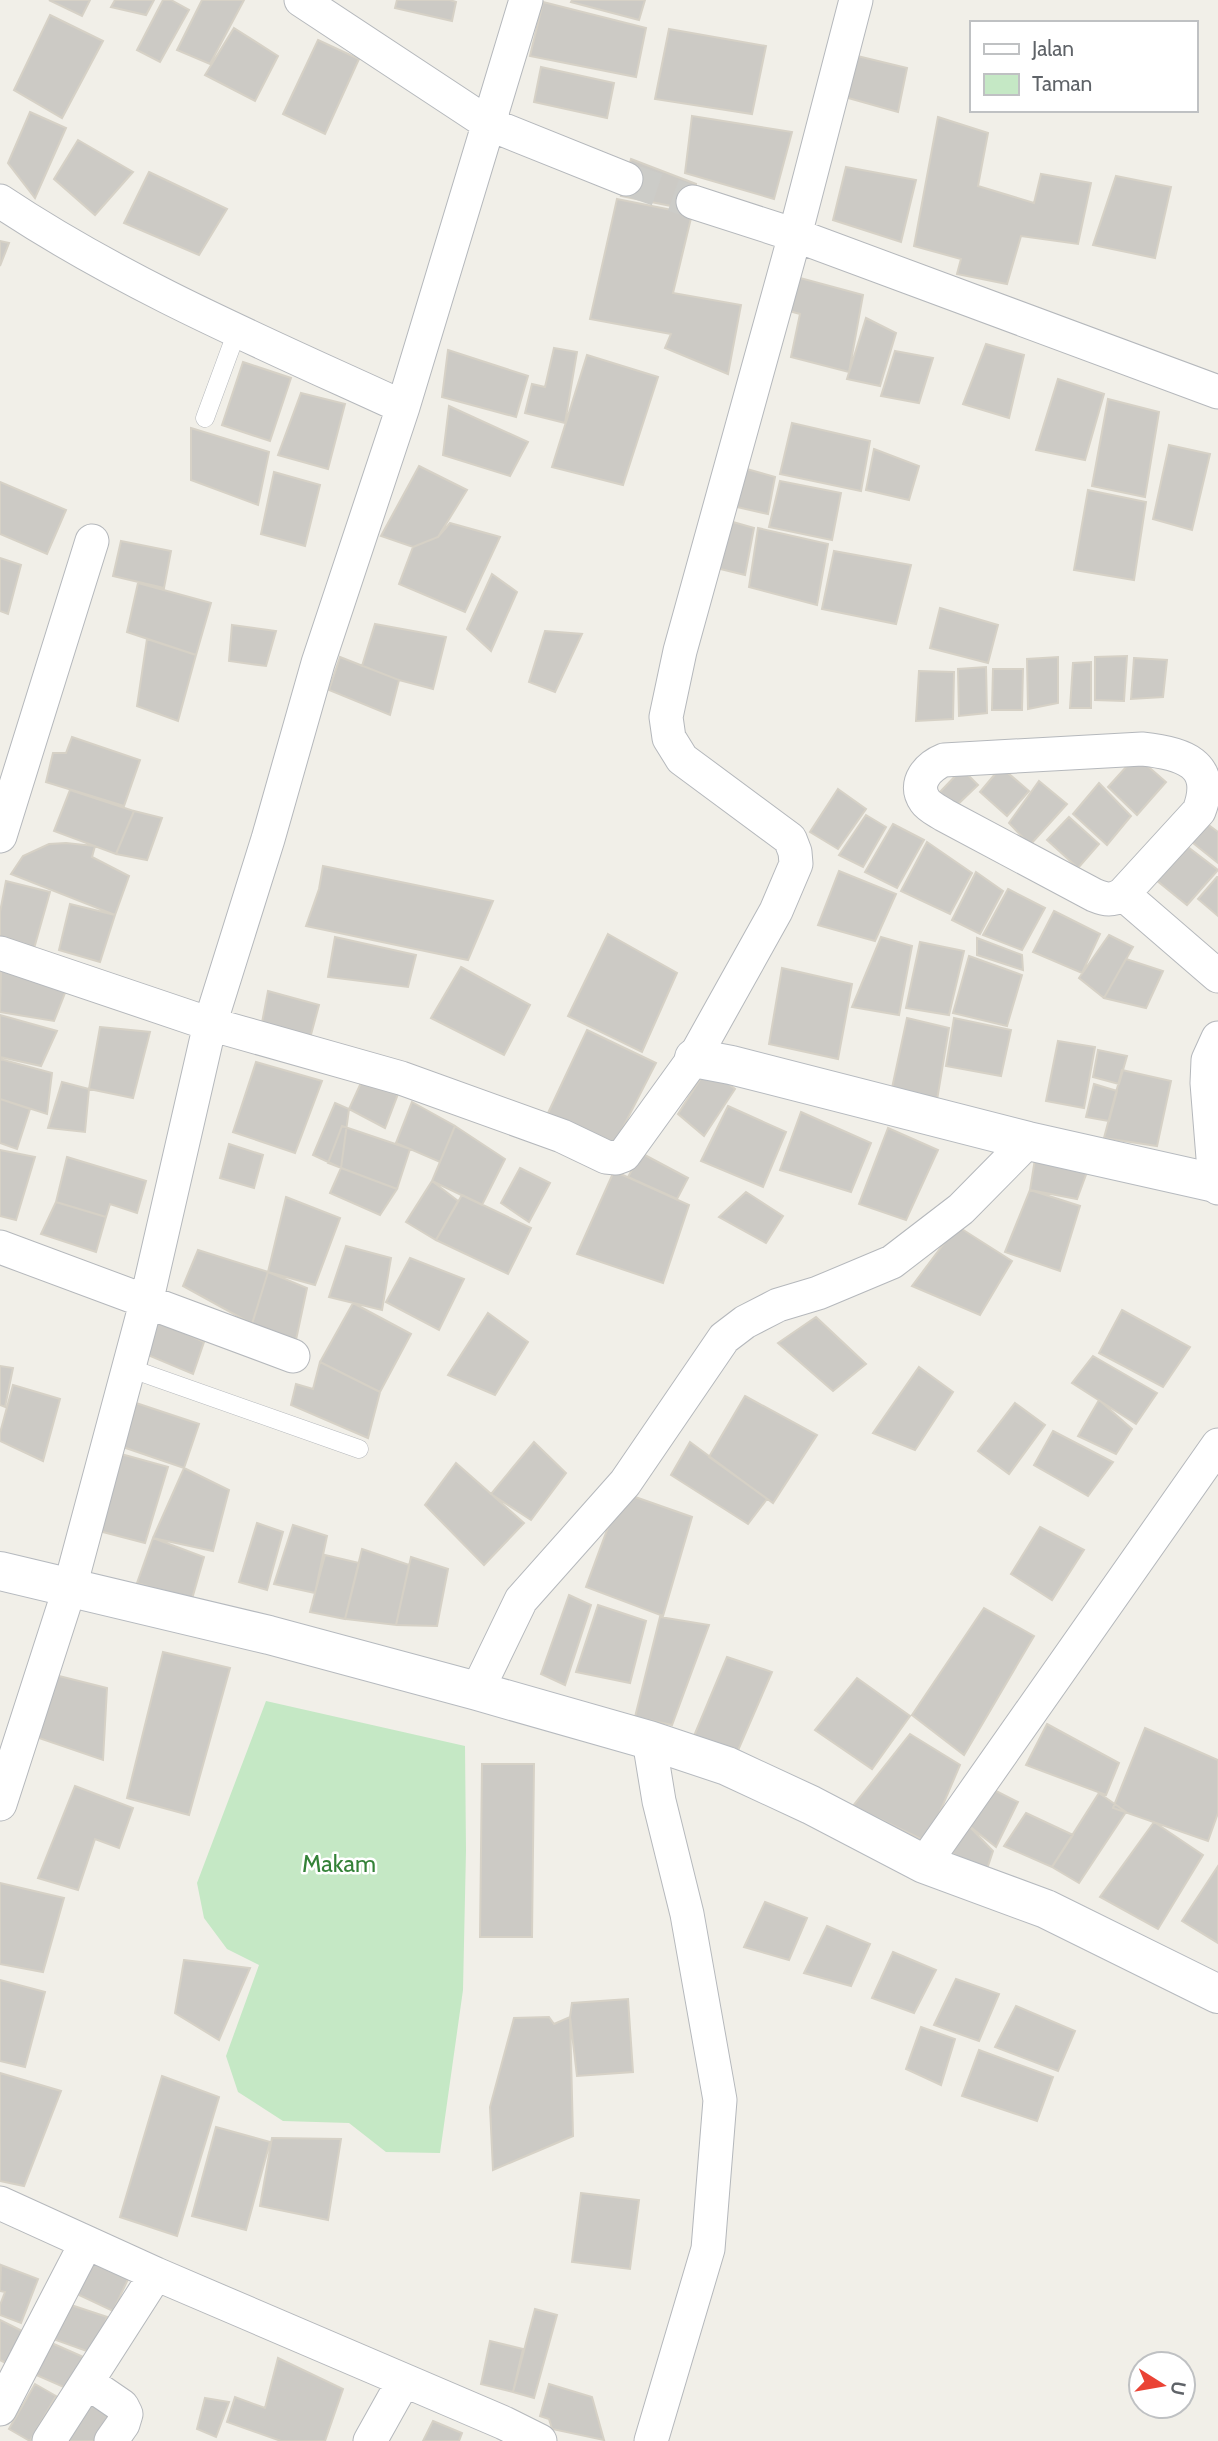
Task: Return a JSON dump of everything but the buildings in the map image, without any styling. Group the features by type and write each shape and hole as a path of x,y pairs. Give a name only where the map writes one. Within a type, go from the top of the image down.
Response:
{"main road":[{"path":"694,1058 1216,1185"},
{"path":"0,1571 269,1635 477,1690 649,1740 727,1766 811,1805 924,1864 1046,1909 1218,1994"}],"street":[{"path":"301,0 489,124 626,179"},
{"path":"0,1804 70,1587 146,1303 210,1024 268,839 318,663 403,407 526,0"},
{"path":"0,953 210,1024 401,1078 562,1136 606,1157 616,1158 624,1154 694,1058 776,911 796,864 790,839 682,759 669,738 666,717 680,651 795,235 856,0"},
{"path":"0,201 55,238 163,296 403,407"},
{"path":"693,202 795,235 1218,392"},
{"path":"0,836 92,541"},
{"path":"1114,750 1163,751 1192,762 1201,771 1205,782 1205,796 1199,811 1124,894 1114,900 1103,899 944,816 926,802 920,790 923,777 931,765 944,760 1114,750"},
{"path":"1124,894 1218,976"},
{"path":"1216,1185 1206,1083 1208,1060 1218,1038"},
{"path":"477,1690 521,1600 625,1483 724,1338 745,1322 778,1305 818,1293 892,1262 961,1209 1028,1141"},
{"path":"0,1247 293,1356"},
{"path":"924,1864 1218,1445"},
{"path":"649,1740 659,1801 687,1914 720,2100 708,2249 651,2441"},
{"path":"0,2203 540,2441"},
{"path":"0,2409 86,2243"},
{"path":"49,2441 156,2274"},
{"path":"87,2382 122,2406 126,2414 123,2424 111,2441"},
{"path":"370,2441 403,2382"}],"lane":[{"path":"205,418 237,331"},
{"path":"129,1367 359,1449"}],"green space":[{"name":"Makam","path":"266,1701 465,1746 463,1990 440,2153 386,2152 349,2123 283,2121 238,2092 226,2056 259,1965 227,1949 204,1918 197,1883"}],"tunnel":[{"path":"626,179 693,202"}]}
